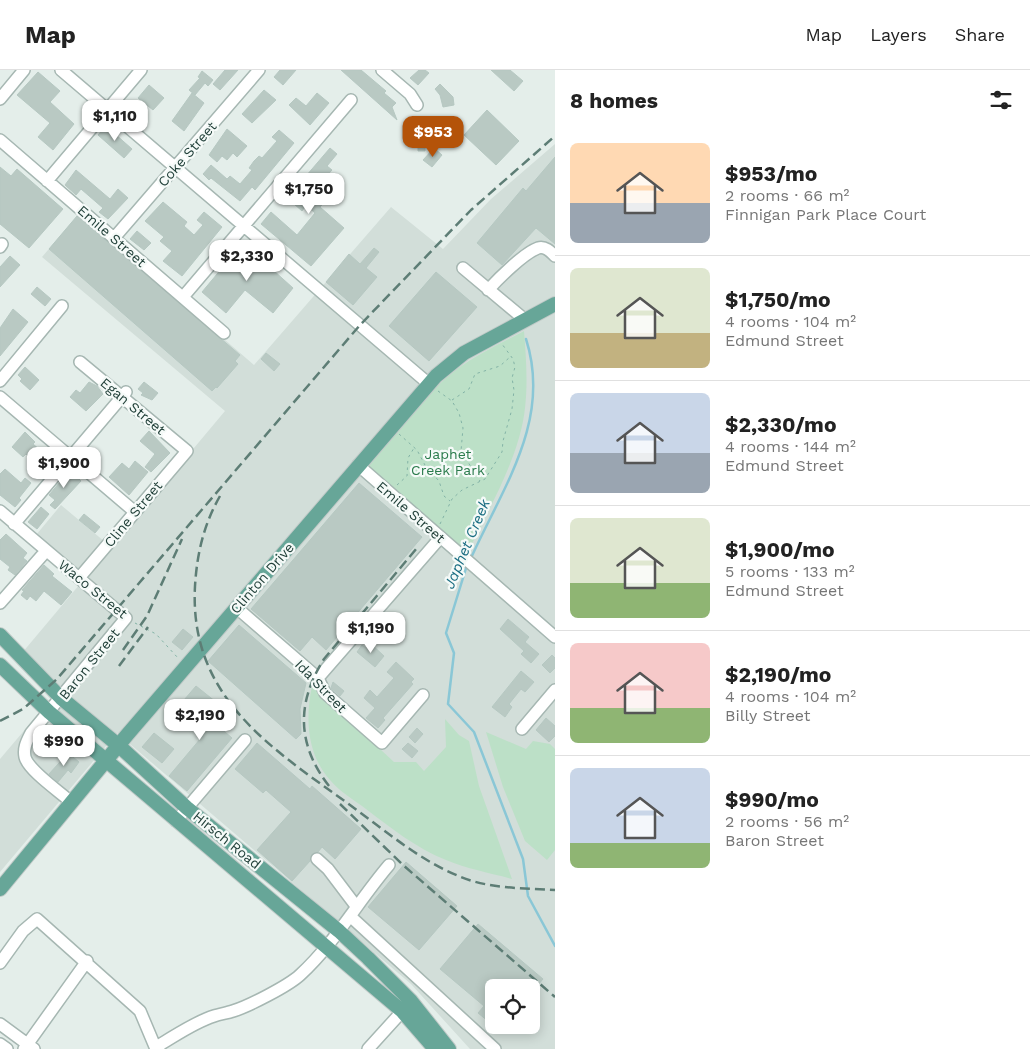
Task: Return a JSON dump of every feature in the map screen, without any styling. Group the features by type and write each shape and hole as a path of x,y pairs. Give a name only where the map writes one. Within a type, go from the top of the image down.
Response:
{"main road":[{"name":"Clinton Drive","path":"0,888 185,666 358,466 464,353 555,304"},
{"name":"Hirsch Road","path":"0,635 61,698 118,745 187,808 339,931 406,1006 449,1049"},
{"name":"Hirsch Road","path":"0,665 49,712 176,821 325,946 406,1006 435,1049"}],"street":[{"path":"0,99 24,70"},
{"path":"61,70 433,387"},
{"path":"47,181 141,70"},
{"name":"Coke Street","path":"114,238 259,70"},
{"path":"382,70 410,94 418,105"},
{"path":"183,297 351,100"},
{"name":"Emile Street","path":"0,140 224,333"},
{"path":"488,290 506,271 538,248 546,248 555,256"},
{"path":"463,268 524,319"},
{"path":"0,381 62,306"},
{"name":"Egan Street","path":"80,362 124,395 187,451"},
{"path":"14,524 124,395"},
{"path":"0,396 135,512"},
{"name":"Cline Street","path":"79,578 187,451"},
{"name":"Emile Street","path":"358,466 555,637"},
{"name":"Waco Street","path":"0,511 126,618"},
{"path":"318,678 442,540"},
{"path":"0,603 46,551"},
{"name":"Ida Street","path":"237,608 318,678 324,693 382,743 424,696"},
{"name":"Baron Street","path":"71,802 28,764 25,757 26,742 31,733 126,618"},
{"path":"522,730 555,690"},
{"path":"176,821 245,740"},
{"path":"317,859 328,869 353,911 495,1049"},
{"path":"157,1049 160,1044 196,1023 234,1011 282,988 300,975 339,931 389,865"},
{"path":"0,963 23,931 37,919 87,961 140,1011 157,1049"},
{"path":"0,1024 28,1048 87,961"},
{"path":"368,1049 406,1006"},
{"path":"0,1044 7,1049"}],"path":[{"path":"434,520 439,525 443,521 450,501 459,492 485,479 499,459 512,409 514,390 512,378 515,367 514,361 502,344"},
{"path":"452,400 469,389 475,374 500,366 510,356"},
{"path":"433,387 452,400 461,419 463,455 480,481"},
{"path":"399,434 415,448 426,467 440,483 444,496 450,501"},
{"path":"392,483 396,485 406,478 408,458 415,448"},
{"name":"Waco Street","path":"126,618 156,634 185,666"}],"shaded area":[{"path":"555,144 555,1049 470,1049 411,984 117,733 0,872 0,759 61,687 22,653 85,578 36,535 61,505 111,547 225,411 42,257 79,214 254,365 391,207 443,249 491,199"}],"green space":[{"name":"Japhet Creek Park","path":"524,331 526,389 522,427 502,483 467,554 367,468 433,390 445,379 473,358"},
{"path":"312,686 394,762 416,762 424,771 446,747 445,719 459,735 469,741 479,786 512,879 462,866 424,850 394,830 334,784 322,770 312,748 309,711"},
{"path":"486,732 526,749 533,741 550,744 555,749 555,850 547,860 525,841 503,787"}],"building":[{"path":"225,70 238,70 220,90 213,84"},
{"path":"280,70 296,70 283,85 274,77"},
{"path":"341,70 361,70 386,91 384,93 396,103 392,107 397,120"},
{"path":"419,70 425,70 429,73 418,85 410,78"},
{"path":"491,70 510,70 523,81 514,91"},
{"path":"202,71 213,80 208,86 205,83 195,95 189,90 200,78 198,77"},
{"path":"38,72 60,91 50,102 74,124 53,150 38,137 50,123 17,95"},
{"path":"440,84 453,97 454,105 443,107 440,95 435,89"},
{"path":"149,85 164,98 153,110 138,98"},
{"path":"264,90 276,100 252,123 242,114"},
{"path":"192,93 204,103 184,131 172,121"},
{"path":"317,93 329,103 310,125 289,105 296,98 306,106"},
{"path":"487,110 519,141 496,165 464,135"},
{"path":"106,126 132,149 124,158 98,135"},
{"path":"227,129 247,146 237,157 233,153 227,160 222,156 217,162 209,155"},
{"path":"412,129 425,131 425,151 418,151 418,146 412,146"},
{"path":"279,130 294,143 255,190 252,187 240,201 203,174 211,165 227,179 230,176 240,184 252,170 249,168 254,161 259,156 262,158 277,141 272,137"},
{"path":"330,148 337,154 327,166 332,170 320,183 332,193 320,207 344,228 311,266 261,224 271,212 297,235 315,213 306,205 302,211 285,196 292,188 294,190"},
{"path":"434,148 442,155 432,167 423,160"},
{"path":"555,157 555,244 536,228 502,265 477,243 523,188 526,191"},
{"path":"0,167 11,176 17,169 63,209 29,248 0,224"},
{"path":"76,170 110,199 118,189 128,198 108,219 99,212 103,208 81,189 76,195 65,185"},
{"path":"163,202 187,222 184,226 194,235 203,225 197,220 204,212 222,227 182,276 163,261 172,251 160,241 164,237 145,221"},
{"path":"77,216 240,355 235,361 238,364 217,388 212,391 49,249"},
{"path":"137,231 151,243 144,250 130,239"},
{"path":"243,243 293,288 273,313 245,290 226,313 202,292"},
{"path":"374,248 379,252 366,268 377,277 353,305 326,282 349,254 360,264"},
{"path":"10,256 20,265 0,287 0,267"},
{"path":"436,272 477,307 429,361 389,326"},
{"path":"37,287 51,299 45,306 31,294"},
{"path":"13,309 28,322 0,356 0,328"},
{"path":"266,353 280,364 274,371 261,359"},
{"path":"25,367 39,380 30,390 20,381 22,379 18,375"},
{"path":"89,382 97,386 103,394 86,411 70,397 76,390 80,393"},
{"path":"144,382 158,393 152,400 141,395 143,393 138,389"},
{"path":"149,431 170,453 151,472 145,467 155,454 140,441"},
{"path":"25,432 35,442 33,444 40,450 31,459 26,454 23,457 12,447"},
{"path":"135,461 148,472 129,495 109,477 122,463 129,469"},
{"path":"5,469 21,483 25,478 31,483 19,498 21,500 15,507 0,495 0,474"},
{"path":"70,470 81,481 55,509 50,505 55,500 49,495"},
{"path":"359,483 422,537 326,650 312,637 300,651 251,609"},
{"path":"41,507 49,514 37,529 28,522"},
{"path":"84,514 100,527 95,533 79,520"},
{"path":"6,534 27,553 23,558 27,561 15,575 8,570 10,567 0,559 0,540"},
{"path":"44,565 54,574 52,576 72,592 61,605 44,591 36,601 30,596 27,600 21,595 24,591 22,590"},
{"path":"508,619 529,637 525,642 539,654 531,663 521,654 524,651 500,629"},
{"path":"239,625 306,683 300,709 301,734 296,739 208,661"},
{"path":"183,629 193,637 182,650 172,642"},
{"path":"370,643 384,656 375,667 357,652 362,645 366,648"},
{"path":"552,655 555,658 555,668 550,673 542,665"},
{"path":"396,662 414,679 411,682 413,684 383,718 385,720 378,728 366,718 375,708 364,698 370,690 377,697 394,678 387,672"},
{"path":"521,671 534,682 525,692 521,689 509,704 512,707 505,717 492,707"},
{"path":"333,682 344,691 340,696 331,688"},
{"path":"196,686 216,702 205,715 232,738 187,791 169,776 206,732 183,713 189,705 184,700"},
{"path":"546,718 555,726 555,736 549,742 536,730"},
{"path":"417,728 423,734 415,743 409,737"},
{"path":"154,733 174,749 162,763 142,747"},
{"path":"257,743 310,789 312,786 361,829 335,859 322,847 318,852 312,854 310,861 292,881 257,850 291,812 266,790 263,793 235,769"},
{"path":"408,743 418,751 412,758 402,749"},
{"path":"68,753 79,762 71,773 68,770 58,782 49,774"},
{"path":"406,862 457,906 419,950 368,907"},
{"path":"478,924 543,979 540,982 540,979 485,979 485,1019 478,1013 484,1006 440,969"}],"waterway":[{"name":"Japhet Creek","path":"471,558 509,479 528,425 533,397 532,369 526,339"},
{"name":"Japhet Creek","path":"467,565 446,633 454,653 448,704 474,732 523,859 528,896 555,946"}],"railway":[{"path":"0,721 23,709 57,679 360,325 471,210 555,136"},
{"path":"220,496 210,517 200,550 195,586 197,625 205,659 220,689 240,715 291,762 431,863 461,877 484,884 555,890"},
{"path":"123,650 147,616 182,539"},
{"path":"329,786 318,771 306,739 304,724 308,692 324,659 417,548"},
{"path":"119,666 148,627"},
{"path":"340,804 403,865 555,997"}]}
